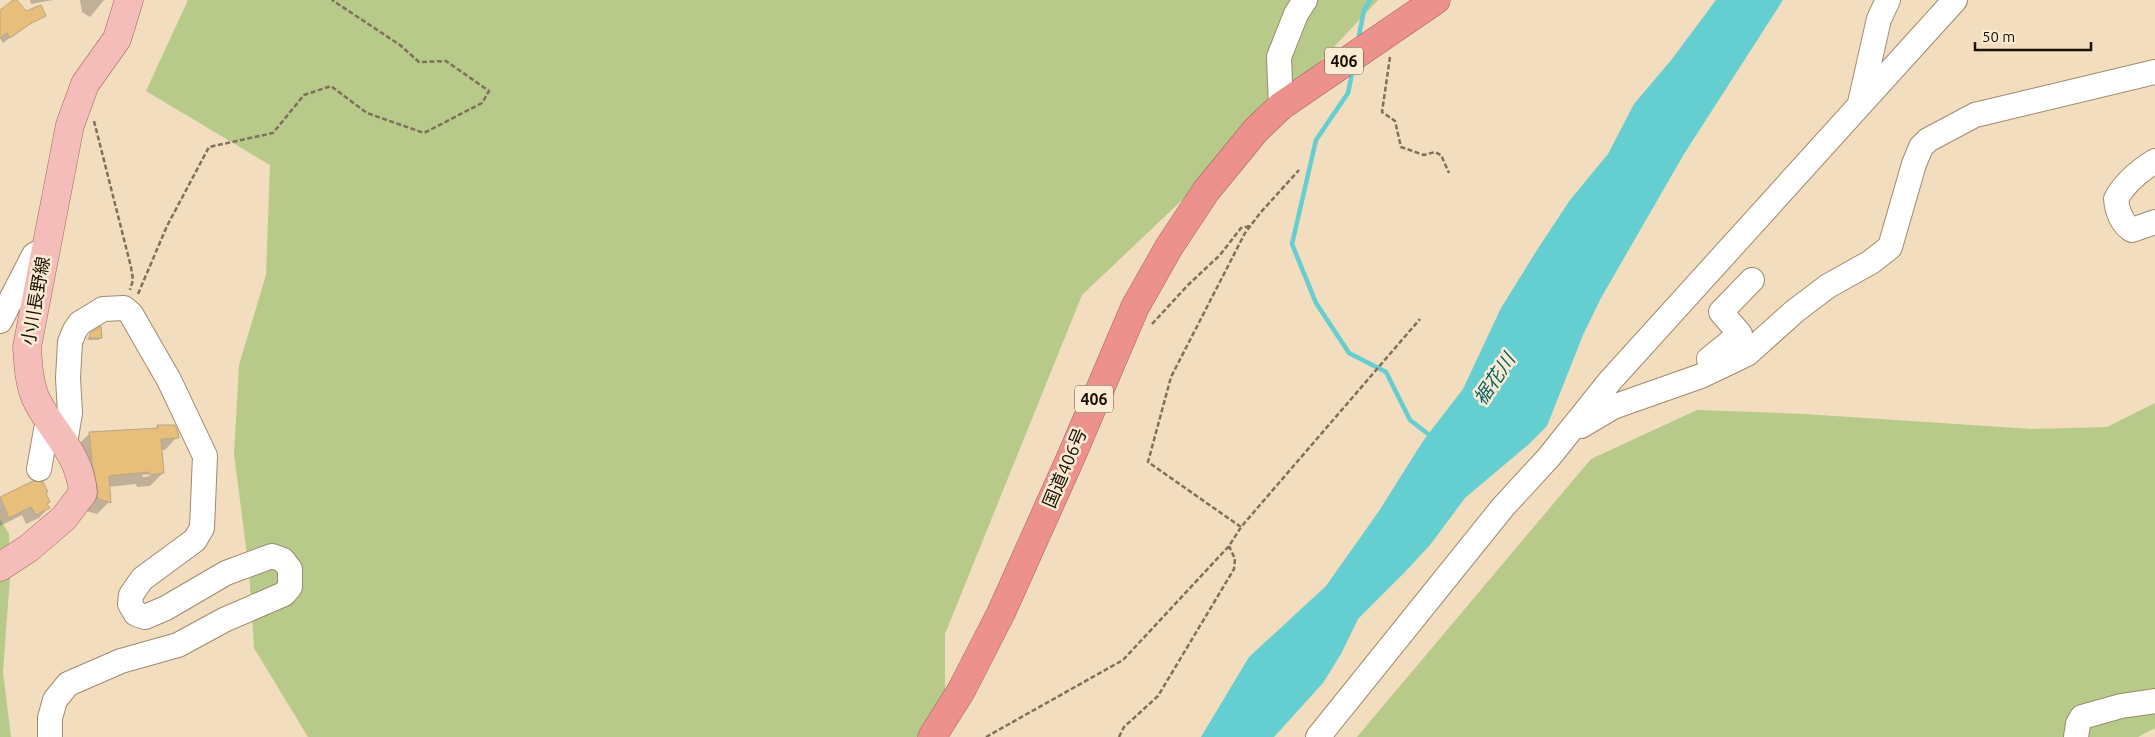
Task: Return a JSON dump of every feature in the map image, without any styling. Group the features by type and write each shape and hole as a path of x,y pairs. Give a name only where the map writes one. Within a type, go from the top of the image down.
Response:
{"highway":[{"name":"406","path":"1291,99 1389,44 1436,0"},
{"name":"国道406号","path":"932,737 961,691 1001,613 1071,457 1135,307 1206,191 1256,130 1291,99"}],"main road":[{"name":"小川長野線","path":"0,567 29,548 64,518 83,493 79,469 36,398 31,384 27,347 70,125 85,84 117,39 129,0"}],"street":[{"path":"1291,99 1279,57 1296,14 1305,0"},
{"path":"1860,104 1879,19 1888,0"},
{"path":"1318,737 1503,507 1549,457 1628,362 1955,0"},
{"path":"1565,436 1613,407 1712,370 1747,354 1795,311 1828,286 1871,262 1890,247 1914,164 1921,147 1928,140 1975,116 2155,72"},
{"path":"2155,161 2126,184 2116,199 2116,206 2127,227 2132,230 2155,222"},
{"path":"0,321 34,255 45,249"},
{"path":"1712,370 1709,359 1740,334 1720,312 1752,280"},
{"path":"50,737 50,718 55,700 68,684 121,661 178,645 224,620 284,594 290,587 290,568 283,560 272,556 226,573 166,608 145,617 136,614 130,604 131,595 142,579 195,540 202,528 205,456 164,371 131,314 124,308 103,309 80,323 75,330 70,342 68,378 70,413 65,443"},
{"path":"39,469 48,419"},
{"path":"2076,737 2078,724 2082,717 2121,706 2155,701"}],"path":[{"path":"124,308 138,294 168,226 209,147 274,132 304,95 331,86 367,113 424,133 482,103 489,91 446,61 419,62 400,45 332,0"},
{"path":"1389,44 1382,112 1394,121 1401,147 1424,155 1435,152 1441,155 1449,173"},
{"path":"95,112 94,122 133,280 124,308"},
{"path":"1241,527 1148,462 1171,377 1250,226 1299,170"},
{"path":"1152,324 1188,285 1220,255 1241,228 1250,226"},
{"path":"986,737 1123,660 1229,546 1241,527 1420,319"},
{"path":"1119,737 1124,727 1158,696 1234,569 1236,559 1229,546"}],"green space":[{"path":"188,0 1378,0 1256,130 1082,295 945,634 945,737 308,737 254,648 249,570 234,454 239,365 266,275 270,165 146,91"},
{"path":"2155,403 2155,728 2138,737 1357,737 1591,459 1697,410 1804,414 2032,429 2107,427"},
{"path":"0,519 9,534 10,577 3,672 11,737 0,737"}],"water":[{"name":"裾花川","path":"1716,0 1783,0 1684,154 1601,298 1583,335 1547,426 1529,444 1465,498 1430,545 1358,619 1341,654 1323,683 1274,737 1201,737 1249,657 1326,586 1379,511 1423,441 1463,389 1501,308 1537,250 1570,200 1608,154 1634,104 1672,59"}],"building":[{"path":"13,0 17,0 26,11 41,5 46,16 30,24 10,38 7,33 0,38 0,10"},
{"path":"101,326 102,338 90,338 90,333"},
{"path":"157,425 175,425 179,438 161,439 164,473 149,475 149,472 109,476 111,503 97,498 98,491 92,462 89,432 158,428"},
{"path":"33,481 43,482 48,492 46,493 50,502 47,504 50,508 36,515 31,507 9,518 0,497"}],"waterway":[{"path":"1358,41 1364,10 1370,0"},
{"path":"1353,69 1348,93 1316,140 1292,244 1316,303 1349,353 1386,372 1410,420 1432,437"}]}
